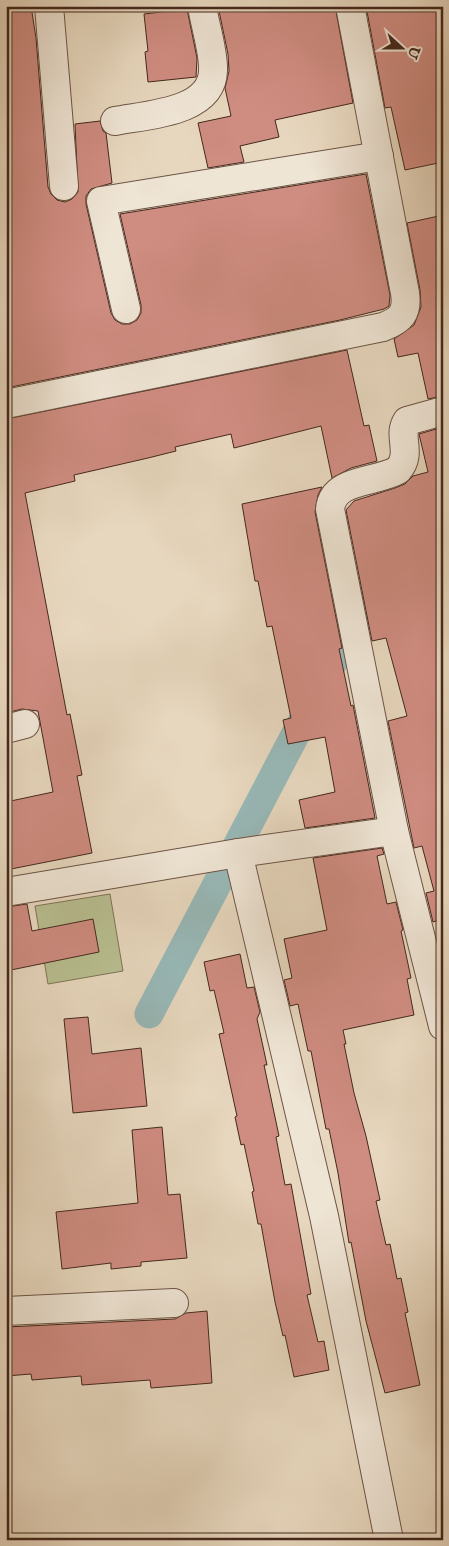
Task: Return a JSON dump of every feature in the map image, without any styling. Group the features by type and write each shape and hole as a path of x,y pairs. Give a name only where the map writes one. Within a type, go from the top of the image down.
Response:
{"street":[{"path":"49,6 64,186"},
{"path":"115,121 188,105 205,92 214,70 202,6"},
{"path":"6,404 382,327 396,321 406,311 407,302 350,6"},
{"path":"126,309 101,201 379,156"},
{"path":"443,410 407,421 403,428 406,453 398,470 391,474 337,491 331,500 330,509 394,831 443,1026"},
{"path":"6,892 238,853 394,831"},
{"path":"238,853 324,1216 389,1540"},
{"path":"6,1311 174,1303"}],"green space":[{"path":"110,894 123,971 48,984 35,906"}],"building":[{"path":"6,6 31,6 36,38 48,187 51,194 57,200 65,202 72,199 78,192 75,124 100,121 103,131 106,133 112,183 91,189 86,196 86,204 111,313 115,320 122,324 130,324 137,320 141,313 141,305 120,214 366,174 390,295 389,306 384,309 340,320 6,388"},
{"path":"218,6 335,6 353,103 275,120 279,137 240,146 244,162 208,168 198,123 231,116 225,88 229,71 228,54"},
{"path":"366,6 443,6 443,162 405,170 391,107 385,108"},
{"path":"187,9 197,58 196,77 148,82 145,52 148,51 144,14"},
{"path":"443,215 443,396 428,399 418,353 398,357 394,339 414,325 421,307 420,290 407,223"},
{"path":"347,350 364,426 369,425 377,461 351,468 332,478 321,426 234,448 231,434 175,447 176,451 74,475 75,481 25,493 67,715 70,714 82,775 77,776 92,853 6,870 6,802 53,792 38,711 22,709 6,713 6,419"},
{"path":"443,427 443,919 433,922 426,893 434,891 422,846 414,848 388,721 407,716 386,638 372,641 346,510 354,501 395,488 405,484 413,476 428,472 419,434"},
{"path":"322,487 318,495 315,512 342,648 339,649 351,706 353,705 375,818 305,828 299,800 335,792 325,737 288,744 283,720 291,718 272,626 267,627 258,581 255,581 242,504"},
{"path":"382,848 384,854 377,856 387,904 396,902 403,930 401,931 411,978 407,979 414,1015 343,1030 354,1093 366,1136 380,1200 376,1201 386,1245 390,1244 397,1279 401,1278 408,1312 405,1313 420,1385 385,1393 366,1321 351,1242 349,1243 338,1173 329,1129 326,1129 311,1051 308,1051 298,1004 290,1006 284,980 292,978 284,939 327,930 313,858"},
{"path":"27,904 32,931 93,919 99,952 6,971 6,907"},
{"path":"240,954 247,988 254,987 260,1012 257,1019 267,1065 264,1065 279,1136 276,1137 285,1185 291,1184 311,1294 307,1295 318,1342 324,1341 329,1370 294,1377 285,1335 283,1336 275,1302 261,1224 258,1224 252,1192 254,1191 244,1144 241,1145 235,1117 237,1116 219,1034 224,1033 214,990 210,991 204,962"},
{"path":"88,1017 92,1054 141,1048 147,1106 73,1113 64,1019"},
{"path":"162,1127 168,1195 180,1194 187,1258 141,1262 141,1266 111,1269 111,1263 62,1269 56,1212 138,1203 132,1130"},
{"path":"207,1311 212,1383 151,1388 150,1380 82,1385 81,1376 32,1380 31,1374 6,1376 6,1327 175,1319 186,1313"}],"waterway":[{"path":"149,1014 382,569"}]}
